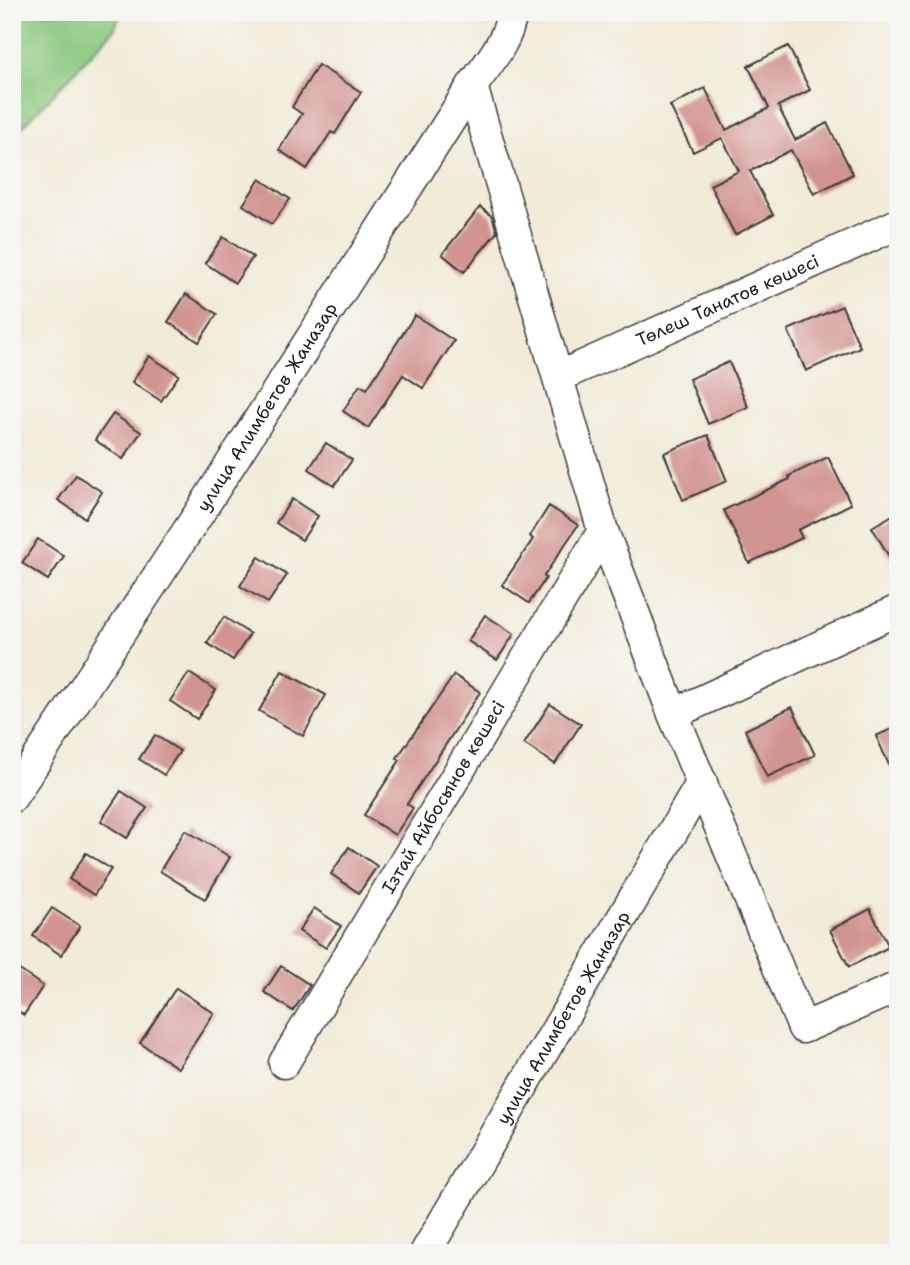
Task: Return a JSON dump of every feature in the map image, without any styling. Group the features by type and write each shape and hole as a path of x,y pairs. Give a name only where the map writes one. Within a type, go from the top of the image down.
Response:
{"street":[{"name":"улица Алимбетов Жаназар","path":"12,797 198,514 510,28 512,12"},
{"path":"472,86 603,531 673,714 803,1028 898,987"},
{"name":"Төлеш Танатов көшесі","path":"558,377 898,224"},
{"name":"Ізтай Айбосынов көшесі","path":"284,1063 603,531"},
{"path":"673,714 898,611"},
{"name":"улица Алимбетов Жаназар","path":"425,1253 702,782"}],"green space":[{"path":"12,12 121,13 114,30 12,138"}],"building":[{"path":"788,46 810,90 778,106 795,140 827,123 853,174 814,194 791,150 750,171 773,215 735,235 710,185 739,171 722,138 693,152 670,106 705,88 726,130 769,108 748,66"},
{"path":"318,65 361,92 335,134 331,132 307,169 279,150 302,114 292,107"},
{"path":"260,179 290,199 272,224 243,205"},
{"path":"480,207 492,216 497,232 464,272 442,254"},
{"path":"223,237 253,257 235,283 205,263"},
{"path":"186,294 217,314 199,342 168,322"},
{"path":"842,306 860,347 806,371 788,330"},
{"path":"415,315 454,341 423,388 403,375 368,428 343,411 360,385 367,389"},
{"path":"149,356 179,375 161,401 132,382"},
{"path":"729,362 748,407 708,424 689,379"},
{"path":"113,414 141,432 123,459 95,440"},
{"path":"708,435 727,481 683,500 664,453"},
{"path":"326,443 352,460 334,486 309,469"},
{"path":"828,457 851,504 798,530 802,538 749,563 724,510 790,479 789,476"},
{"path":"76,475 102,492 85,518 58,500"},
{"path":"292,499 318,516 302,540 276,523"},
{"path":"549,506 578,525 529,603 502,585 533,539 530,536"},
{"path":"898,512 898,572 872,527"},
{"path":"38,539 64,556 48,580 22,563"},
{"path":"259,557 287,575 268,603 240,586"},
{"path":"485,615 514,634 497,660 468,641"},
{"path":"224,617 250,634 233,660 207,643"},
{"path":"282,671 326,695 303,736 259,711"},
{"path":"189,673 216,690 197,719 170,701"},
{"path":"454,675 480,692 407,804 413,808 395,835 364,815 400,760 397,758"},
{"path":"550,704 581,724 555,764 524,744"},
{"path":"792,707 815,755 767,777 745,730"},
{"path":"898,726 898,785 876,736"},
{"path":"155,735 180,751 164,775 139,759"},
{"path":"121,791 147,808 127,838 101,821"},
{"path":"185,830 230,857 205,899 160,871"},
{"path":"349,847 377,866 359,893 331,874"},
{"path":"86,853 111,869 94,895 69,879"},
{"path":"52,908 80,926 61,955 33,936"},
{"path":"314,908 341,926 326,948 299,931"},
{"path":"870,909 889,947 849,967 830,930"},
{"path":"12,965 43,986 24,1015 12,1007"},
{"path":"281,966 310,985 293,1011 264,992"},
{"path":"176,988 214,1013 178,1068 140,1043"}]}
